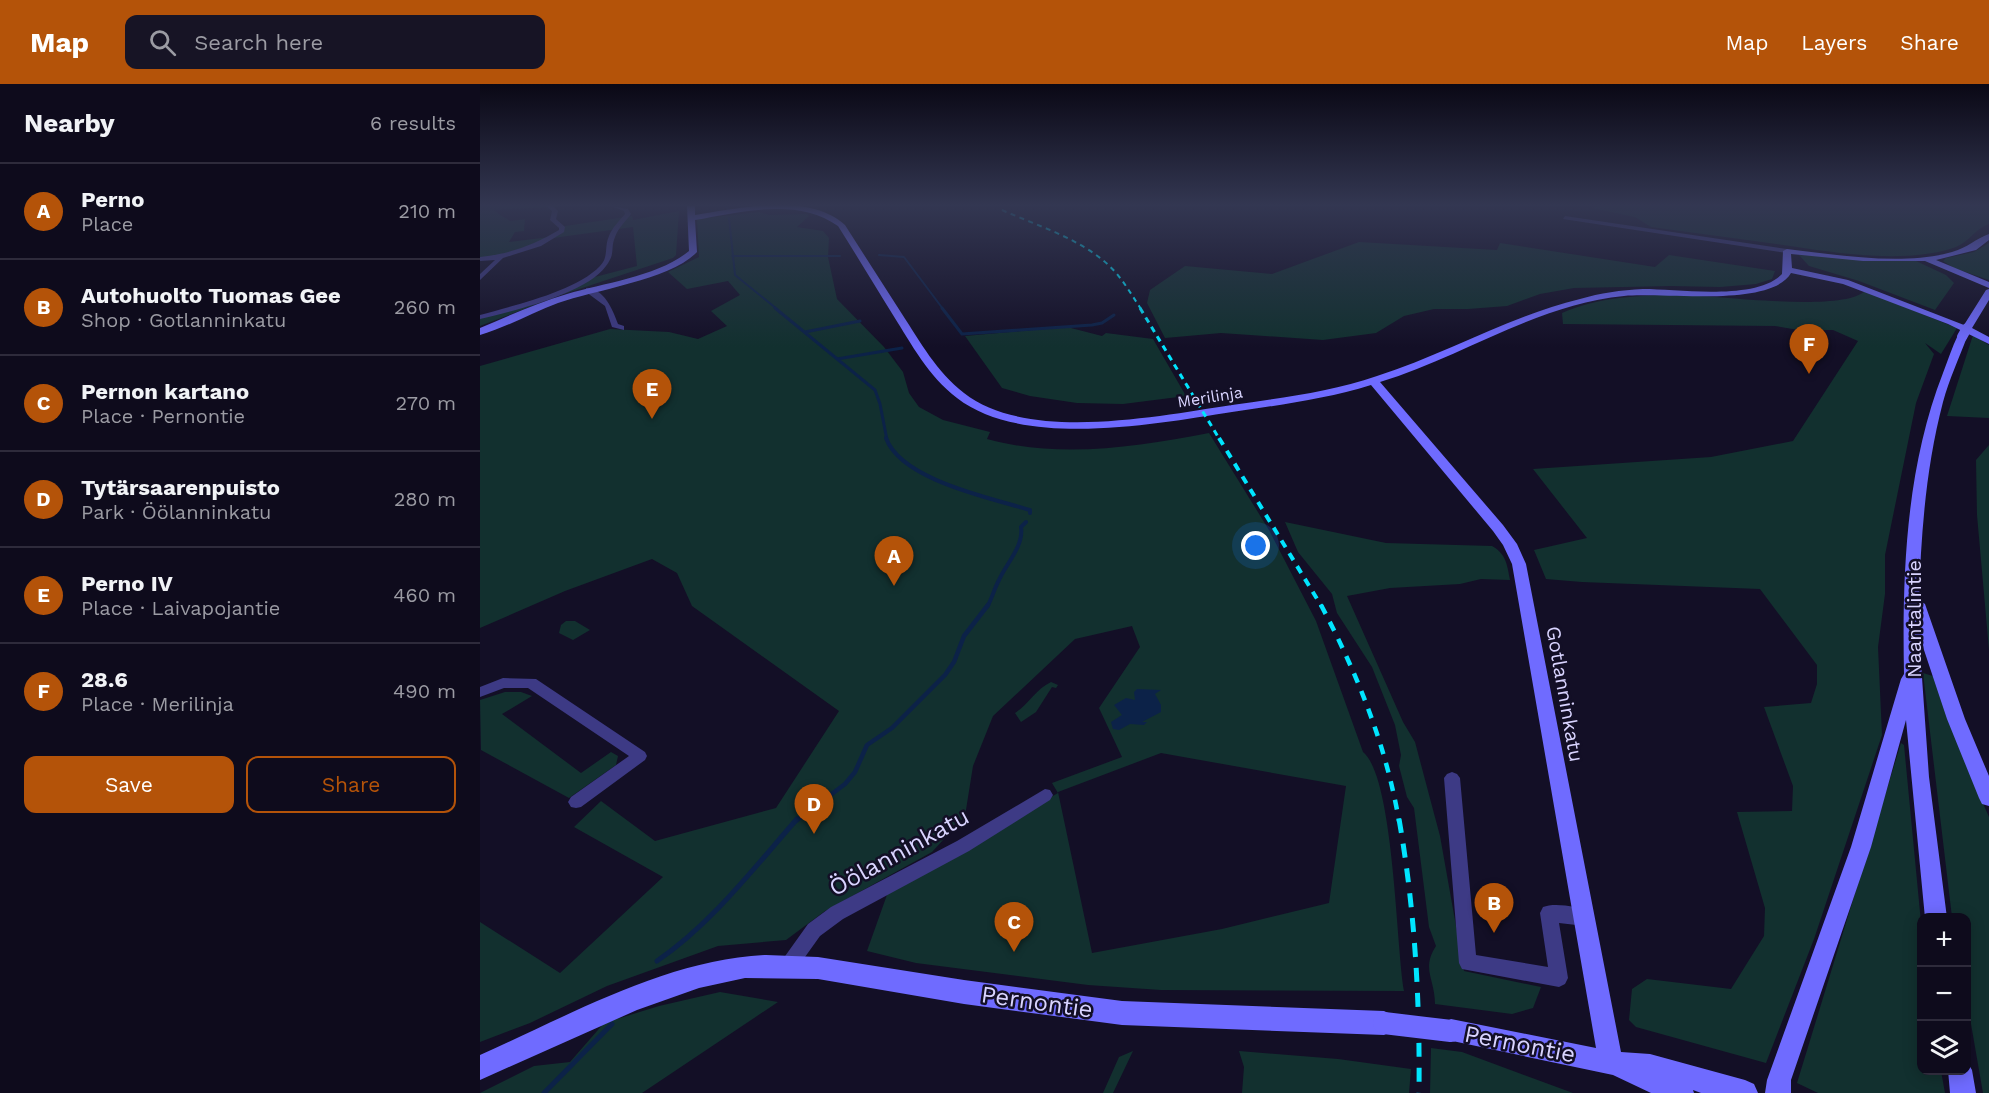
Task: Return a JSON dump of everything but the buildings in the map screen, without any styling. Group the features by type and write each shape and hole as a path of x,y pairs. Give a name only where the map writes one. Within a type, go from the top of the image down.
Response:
{"street":[{"path":"480,259 513,253"},
{"path":"480,317 537,301 581,282 601,270 610,256 609,253"},
{"path":"480,332 589,290 668,267 689,257 692,253"},
{"name":"Merilinja","path":"859,253 943,384 967,401 1008,416 1054,424 1122,424 1315,396 1373,381 1566,304 1604,296 1640,292 1751,290 1778,282 1788,270"},
{"path":"1787,253 1788,270 1845,282 1951,322 1989,341"},
{"path":"1809,253 1861,258 1924,258 1955,253"},
{"path":"480,278 501,257"},
{"path":"1924,258 1989,285"},
{"path":"589,290 608,305 615,325 621,328"},
{"name":"Naantalintie","path":"1935,913 1926,843 1912,668 1916,519 1924,459 1940,389 1967,329 1989,292"},
{"name":"Gotlanninkatu","path":"1373,381 1498,528 1510,544 1519,564 1611,1063"},
{"path":"1913,592 1956,719 1989,798"},
{"path":"1778,1093 1779,1080 1861,847 1912,668"},
{"path":"480,692 503,683 531,682 640,756 576,802"},
{"path":"1452,778 1468,963 1559,978 1550,913 1585,918"},
{"name":"Öölanninkatu","path":"789,965 814,930 837,913 963,846 1045,795"},
{"name":"Pernontie","path":"480,1068 649,993 724,971 745,967 789,965 1122,1013 1384,1023 1451,1031 1611,1063 1650,1066 1745,1093"},
{"name":"Pernontie","path":"1611,1063 1671,1091"},
{"path":"1961,1075 1963,1093"}],"green space":[{"path":"480,253 505,253 498,255 480,258"},
{"path":"636,253 676,253 673,258 555,297 480,326 480,318 539,301 591,278 637,266"},
{"path":"699,253 828,253 837,299 884,347 903,372 909,393 919,407 943,420 990,432 987,439 1015,445 1070,450 1154,443 1209,433 1269,530 1316,621 1363,752 1373,768 1381,793 1387,826 1404,991 1161,990 1088,985 916,963 867,951 888,892 1058,793 1052,783 1122,757 1099,708 1140,647 1132,626 1075,639 993,716 973,766 965,816 932,852 825,911 786,940 718,946 607,986 530,1023 480,1042 480,922 560,973 663,877 574,827 601,801 655,841 776,808 839,711 692,606 677,573 652,559 565,591 480,628 480,366 610,329 669,332 698,339 727,326 711,311 740,295 728,281 687,289 668,272 699,257","holes":["1161,753 1346,786 1329,903 1222,929 1092,953 1058,792"]},
{"path":"1329,253 1565,253 1655,267 1669,255 1775,271 1772,279 1756,284 1720,287 1574,288 1540,294 1507,306 1434,309 1404,316 1376,333 1323,340 1221,333 1165,338 1147,303 1150,290 1185,266 1272,274"},
{"path":"1844,253 1934,253 1912,256"},
{"path":"1969,253 1989,253 1989,280 1954,268 1943,261 1946,258"},
{"path":"1799,255 1916,261 1946,275 1954,283 1935,310 1859,281 1809,266"},
{"path":"1865,291 1957,328 1941,354 1925,343 1934,354 1916,403 1885,555 1885,594 1878,647 1882,735 1814,939 1766,1063 1636,1027 1629,1020 1632,989 1647,979 1731,989 1764,936 1765,908 1737,812 1792,811 1793,786 1764,707 1811,703 1817,684 1817,665 1760,589 1546,579 1534,550 1587,538 1533,469 1711,457 1793,441 1858,341 1833,330 1798,330 1775,326 1563,324 1562,313 1590,303 1635,296 1679,295 1806,302 1831,301 1852,297"},
{"path":"1067,327 1102,336 1106,333 1153,339 1186,396 1123,404 1077,403 1030,396 1002,388 965,336"},
{"path":"1973,335 1989,345 1989,418 1947,416"},
{"path":"1989,445 1989,650 1977,515 1976,460"},
{"path":"1285,522 1386,543 1492,546 1505,560 1510,580 1481,579 1460,584 1390,588 1347,596 1403,722 1415,742 1440,836 1464,971 1541,987 1533,1008 1512,1014 1435,1004 1429,968 1436,946 1429,927 1414,808 1407,797 1399,766 1401,755 1395,725 1372,667 1337,613 1332,594 1298,552"},
{"path":"566,621 575,621 590,630 573,640 559,633 561,625"},
{"path":"1923,673 1936,677 1966,765 1989,817 1989,1093 1983,1093 1971,1024 1971,913 1952,913"},
{"path":"1051,682 1058,685 1056,688 1052,687 1036,712 1021,722 1015,713"},
{"path":"505,692 521,692 532,696 502,714 581,773 611,752 618,756 616,765 569,798 481,750 480,700"},
{"path":"1901,743 1904,745 1920,913 1917,913 1917,1075 1942,1075 1945,1093 1818,1093 1797,1083"},
{"path":"720,992 778,1002 642,1093 480,1093 534,1066 570,1062 604,1023 659,1006"},
{"path":"1431,1048 1462,1052 1573,1093 1430,1093"},
{"path":"1133,1051 1113,1093 1103,1093 1119,1057"},
{"path":"1239,1051 1338,1059 1411,1069 1409,1093 1242,1093 1244,1067"}],"water":[{"path":"1137,689 1161,690 1155,694 1161,705 1161,712 1142,722 1147,722 1144,725 1130,724 1119,730 1113,729 1111,722 1122,715 1114,705 1126,698 1135,700 1134,692"}],"waterway":[{"path":"879,255 904,257 943,309"},
{"path":"733,256 840,256"},
{"path":"733,256 735,275 777,309"},
{"path":"775,308 837,359"},
{"path":"942,308 962,334 1092,325 1102,323 1114,315"},
{"path":"805,332 860,321"},
{"path":"837,359 902,348"},
{"path":"837,359 875,390 887,440"},
{"path":"887,440 895,453 909,465 928,476 971,493 1030,510 1030,513"},
{"path":"988,605 1017,548 1021,527 1026,522"},
{"path":"796,821 845,784 855,772 867,745 892,728 945,675 954,662 964,636 988,605"},
{"path":"657,961 714,913 797,819"},
{"path":"544,1093 612,1024"}],"railway":[{"path":"1094,253 1117,274 1141,309"},
{"path":"1140,308 1220,440"},
{"path":"1219,438 1322,607"},
{"path":"1322,607 1347,657 1369,710 1386,765 1399,821"},
{"path":"1399,819 1409,887 1415,956 1419,1024 1419,1093"}],"place":[{"name":"28.6","path":"1809,374"},
{"name":"Perno IV","path":"652,419"},
{"name":"Perno","path":"894,586"},
{"name":"Tytärsaarenpuisto","path":"814,834"},
{"name":"Autohuolto Tuomas Gee","path":"1494,933"},
{"name":"Pernon kartano","path":"1014,952"}]}
